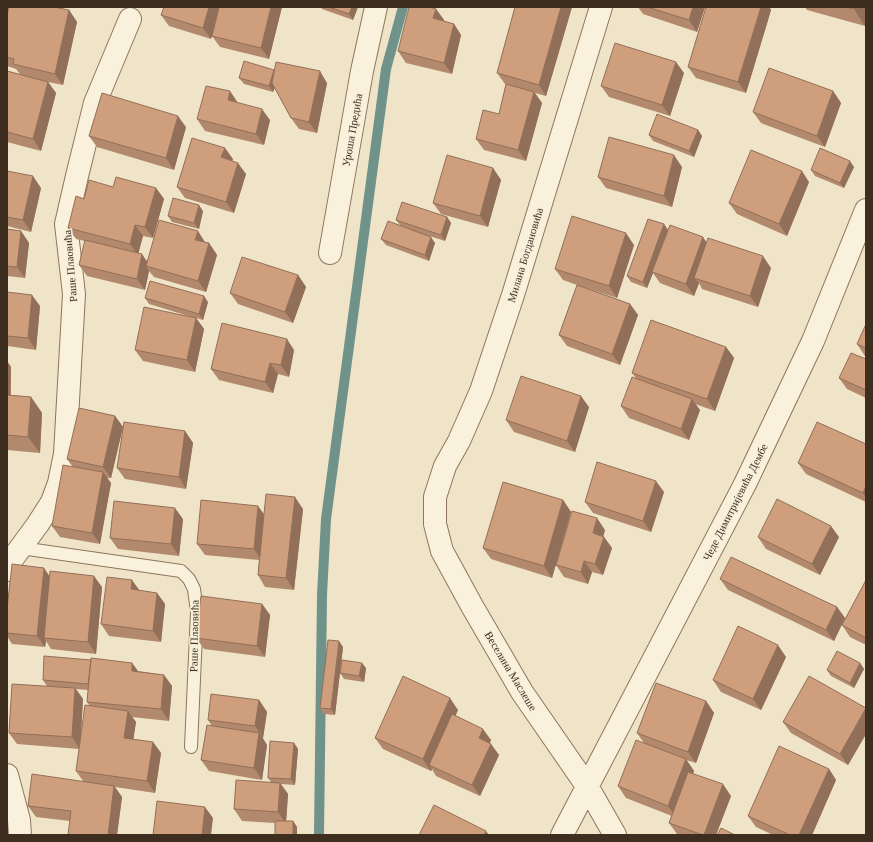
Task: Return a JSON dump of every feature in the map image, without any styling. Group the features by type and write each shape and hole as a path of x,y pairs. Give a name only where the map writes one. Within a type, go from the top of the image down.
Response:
{"street":[{"name":"Уроша Предића","path":"330,253 362,71 376,7"},
{"name":"Милана Богдановића","path":"435,497 445,466 459,440 481,391 513,295 601,7"},
{"name":"Раше Плаовића","path":"7,570 52,502 59,482 65,454 74,294 66,224 95,103 132,13"},
{"name":"Чеде Димитријевића Дембе","path":"562,835 745,484 813,341 866,210"},
{"name":"Веселина Маслеше","path":"435,497 435,524 442,551 522,692 587,786 615,835"},
{"path":"7,775 19,820 20,835"}],"lane":[{"name":"Раше Плаовића","path":"21,548 181,571 189,579 194,588 197,612 190,747"}],"building":[{"path":"9,7 54,7 69,10 55,74 13,64 14,59 7,57 7,15"},
{"path":"164,7 209,7 203,28 161,15"},
{"path":"219,7 271,7 261,48 212,36"},
{"path":"329,7 352,7 349,14"},
{"path":"409,7 429,7 436,9 433,18 454,24 444,63 398,51"},
{"path":"515,7 561,7 539,85 497,73"},
{"path":"647,7 693,7 689,20"},
{"path":"706,7 761,7 738,82 688,67"},
{"path":"615,43 676,62 662,105 601,86"},
{"path":"244,61 274,70 269,86 239,78"},
{"path":"276,62 320,71 309,122 291,118 272,83"},
{"path":"769,68 833,91 817,136 753,112"},
{"path":"7,71 48,82 33,139 7,132"},
{"path":"506,84 534,92 518,150 476,139 483,110 499,114"},
{"path":"206,86 230,91 228,100 262,109 256,134 197,119"},
{"path":"102,93 178,116 166,158 89,136"},
{"path":"657,114 698,130 689,151 649,135"},
{"path":"609,137 674,155 664,196 598,177"},
{"path":"192,138 225,148 221,157 238,163 226,202 177,187"},
{"path":"820,148 850,161 840,183 811,170"},
{"path":"751,150 802,171 779,224 729,203"},
{"path":"447,155 493,168 480,216 433,203"},
{"path":"7,171 33,176 23,220 7,217"},
{"path":"116,177 156,188 145,227 135,225 130,244 68,228 76,196 84,199 89,180 113,187"},
{"path":"173,198 199,205 194,223 168,216"},
{"path":"402,202 447,217 441,235 396,220"},
{"path":"572,216 626,233 609,286 555,269"},
{"path":"648,219 664,224 643,282 627,276"},
{"path":"159,220 198,231 195,240 209,243 198,281 146,266"},
{"path":"388,221 431,237 425,255 381,239"},
{"path":"670,225 703,237 686,284 652,272"},
{"path":"7,229 21,231 17,267 7,266"},
{"path":"708,238 763,256 750,296 694,278"},
{"path":"85,240 142,254 137,279 79,265"},
{"path":"242,257 298,275 285,312 230,293"},
{"path":"150,281 204,296 199,314 145,298"},
{"path":"577,285 630,304 612,354 559,335"},
{"path":"7,292 32,295 28,338 7,336"},
{"path":"144,307 196,318 187,360 135,350"},
{"path":"651,320 726,347 707,399 632,373"},
{"path":"222,323 287,339 281,365 270,363 265,382 211,369"},
{"path":"866,324 866,348 857,344"},
{"path":"851,353 866,359 866,390 839,378"},
{"path":"521,376 581,396 567,441 506,420"},
{"path":"632,377 692,399 681,429 621,406"},
{"path":"7,395 31,397 28,437 7,435"},
{"path":"79,408 115,416 103,467 67,459"},
{"path":"124,422 185,431 179,477 117,468"},
{"path":"817,422 866,444 866,486 863,493 798,463"},
{"path":"597,462 656,481 643,521 585,502"},
{"path":"63,465 103,472 92,533 52,526"},
{"path":"503,482 563,500 544,566 483,548"},
{"path":"266,494 295,497 286,578 258,575"},
{"path":"777,499 831,526 812,564 758,537"},
{"path":"201,500 258,506 254,549 197,544"},
{"path":"114,501 175,508 171,544 110,538"},
{"path":"572,511 597,518 593,533 604,537 595,564 584,561 581,572 556,565"},
{"path":"731,557 837,607 826,630 720,579"},
{"path":"12,564 44,568 37,636 7,633 7,609"},
{"path":"50,571 94,576 88,642 44,638"},
{"path":"107,577 132,580 131,589 157,593 153,631 101,624"},
{"path":"866,580 866,638 842,625"},
{"path":"201,596 262,604 257,646 196,638"},
{"path":"738,626 778,645 753,699 713,680"},
{"path":"328,640 339,641 331,709 320,708"},
{"path":"837,651 860,663 850,683 827,670"},
{"path":"44,656 91,660 88,684 43,680"},
{"path":"91,658 132,663 132,671 164,675 161,709 87,702"},
{"path":"342,660 362,663 359,676 340,673"},
{"path":"403,676 450,698 423,759 375,738"},
{"path":"809,676 866,708 840,754 783,722"},
{"path":"656,683 706,701 688,752 637,733"},
{"path":"12,684 75,688 72,737 9,733"},
{"path":"211,694 259,700 255,726 208,720"},
{"path":"85,705 128,711 124,738 153,742 147,781 76,771"},
{"path":"452,714 483,729 479,738 491,744 472,785 429,765"},
{"path":"207,725 259,733 254,768 201,760"},
{"path":"636,740 686,759 668,806 618,786"},
{"path":"270,741 294,743 291,779 268,778"},
{"path":"779,746 829,769 799,835 790,835 748,816"},
{"path":"688,772 723,784 704,835 669,823"},
{"path":"32,774 114,786 108,835 68,835 71,811 28,806"},
{"path":"236,780 280,783 278,812 234,809"},
{"path":"157,801 205,807 202,835 153,835"},
{"path":"434,805 486,831 484,835 419,835"},
{"path":"275,821 293,821 293,835 275,835"},
{"path":"721,828 735,835 717,835"}],"waterway":[{"path":"319,835 322,595 326,519 386,69 403,7"}]}
